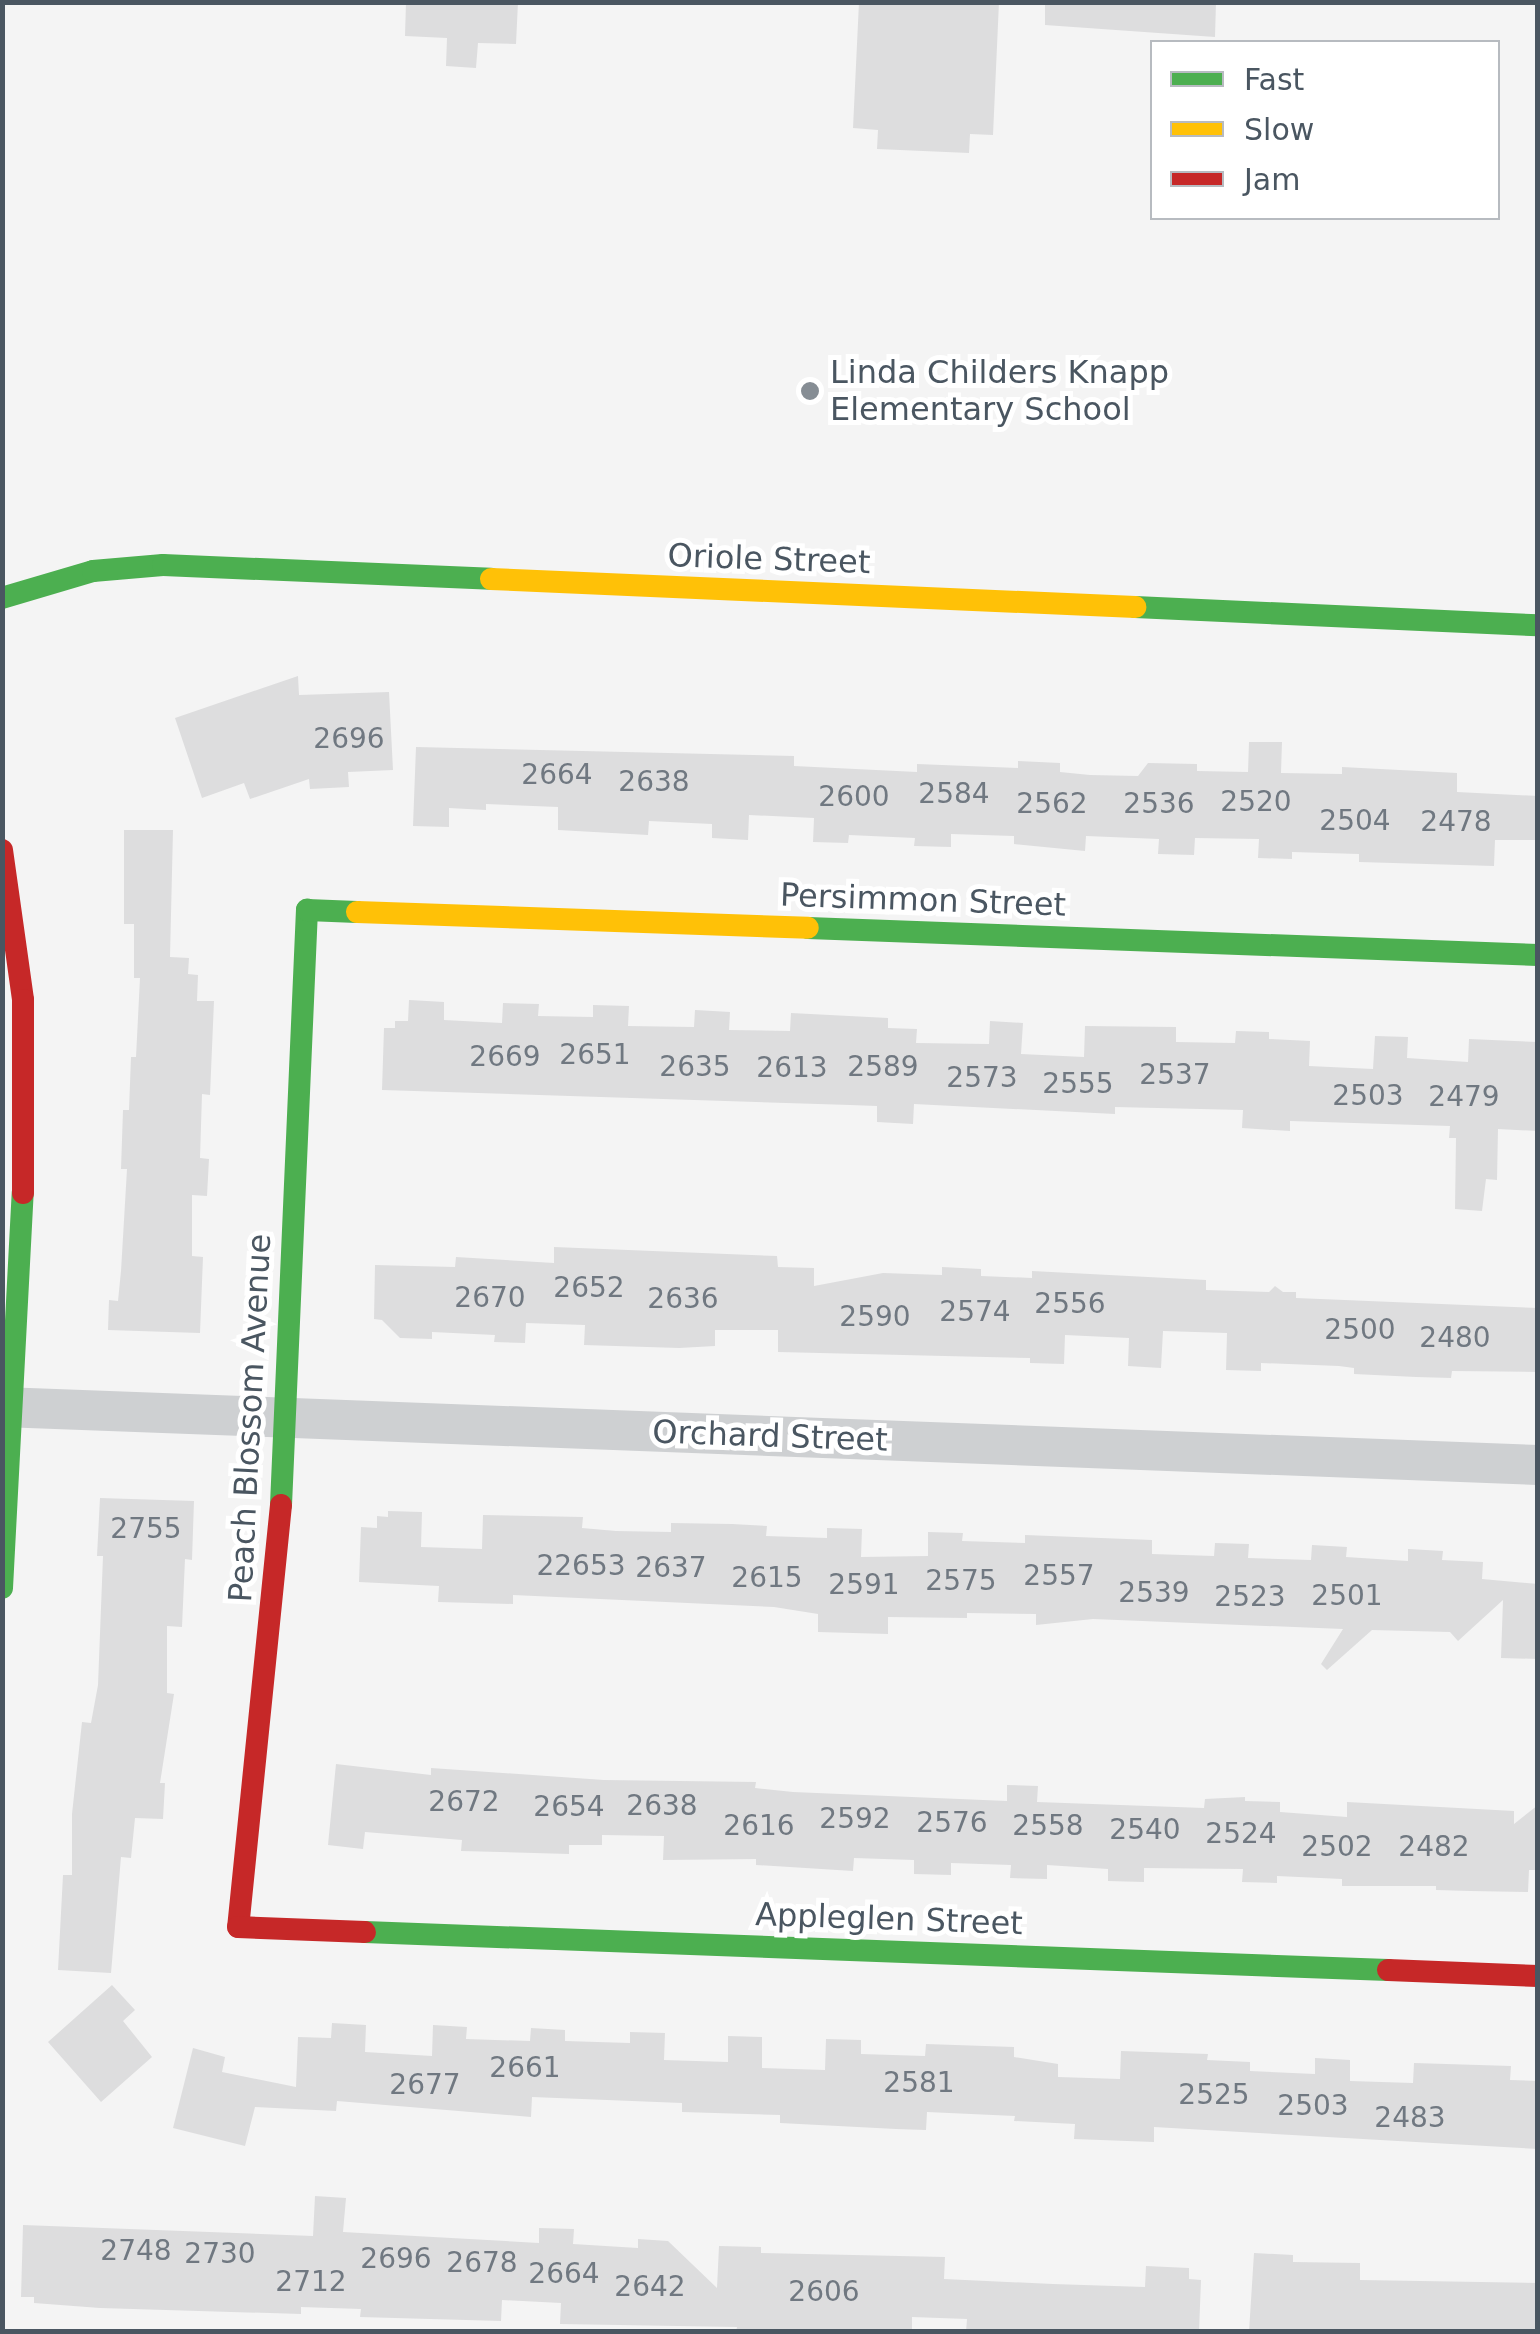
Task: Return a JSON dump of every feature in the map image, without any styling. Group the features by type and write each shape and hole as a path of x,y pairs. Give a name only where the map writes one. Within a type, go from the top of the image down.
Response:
{"street":[{"name":"Oriole Street","path":"2,598 92,571 163,565 1538,625"},
{"path":"2,850 23,1000 26,1137 2,1588"},
{"name":"Persimmon Street","path":"307,910 1538,955"},
{"name":"Peach Blossom Avenue","path":"238,1927 276,1568 307,910"},
{"name":"Orchard Street","path":"9,1407 1538,1465"},
{"name":"Appleglen Street","path":"238,1927 1538,1976"}],"building":[{"path":"406,2 518,2 516,44 478,43 476,68 446,66 447,38 405,36"},
{"path":"859,2 999,2 993,135 970,134 969,153 877,149 878,130 853,128"},
{"path":"1045,2 1216,2 1215,37 1045,25"},
{"path":"298,676 299,695 389,692 393,770 348,772 349,787 310,789 309,779 250,799 244,783 202,798 175,718"},
{"path":"1249,742 1282,742 1281,773 1342,774 1342,767 1457,773 1457,792 1538,796 1538,840 1495,840 1494,866 1359,862 1359,854 1292,852 1292,859 1258,858 1259,839 1195,838 1194,855 1158,854 1159,839 1086,836 1085,851 1014,844 1014,836 951,834 951,847 914,846 915,838 849,835 848,843 813,842 814,818 749,815 748,840 712,838 712,824 649,821 648,835 558,830 558,807 486,804 486,810 449,808 449,827 413,826 416,747 794,756 794,766 917,772 917,764 1018,768 1018,761 1060,763 1060,772 1138,776 1148,763 1197,764 1197,771 1248,772"},
{"path":"124,830 173,830 170,957 189,958 188,974 198,975 197,1001 214,1001 210,1095 202,1094 200,1158 209,1159 207,1196 192,1195 192,1256 203,1257 200,1333 108,1330 109,1300 118,1301 121,1271 127,1169 121,1169 123,1110 129,1110 131,1057 136,1057 140,978 134,978 134,924 124,924"},
{"path":"409,1000 444,1002 444,1020 502,1023 503,1003 539,1004 538,1016 593,1017 593,1005 629,1006 628,1026 694,1027 695,1010 730,1012 729,1030 790,1031 791,1013 888,1018 888,1028 917,1029 916,1043 989,1044 990,1021 1023,1023 1021,1054 1084,1057 1085,1026 1176,1027 1176,1042 1235,1043 1236,1031 1269,1032 1269,1039 1310,1041 1309,1066 1373,1069 1375,1036 1408,1037 1407,1058 1468,1062 1469,1039 1538,1042 1538,1131 1498,1129 1497,1180 1486,1179 1482,1211 1455,1209 1456,1138 1449,1138 1450,1126 1290,1121 1290,1131 1242,1128 1243,1110 1115,1107 1115,1114 914,1104 913,1124 877,1122 877,1106 382,1090 384,1028 395,1028 395,1021 408,1021"},
{"path":"554,1247 777,1256 778,1267 814,1268 814,1286 883,1273 942,1275 942,1267 981,1269 981,1276 1032,1278 1032,1271 1206,1280 1206,1290 1269,1292 1275,1286 1283,1292 1296,1292 1296,1298 1538,1308 1538,1372 1452,1371 1451,1378 1416,1377 1354,1374 1354,1368 1339,1366 1261,1363 1261,1371 1226,1370 1227,1333 1163,1331 1161,1368 1128,1366 1129,1338 1065,1335 1064,1364 1030,1363 1030,1358 778,1352 778,1330 715,1330 715,1346 679,1348 584,1345 585,1325 526,1323 525,1343 494,1342 495,1335 432,1332 432,1339 400,1338 382,1320 374,1319 375,1265 455,1267 456,1257 554,1263"},
{"path":"100,1498 194,1501 192,1560 185,1559 182,1627 167,1626 167,1693 174,1694 160,1783 165,1783 163,1819 135,1818 131,1858 121,1857 111,1973 58,1970 63,1875 72,1875 72,1814 82,1722 91,1723 98,1685 103,1556 97,1556"},
{"path":"388,1511 422,1512 421,1547 482,1549 483,1515 583,1517 582,1528 616,1531 671,1532 671,1523 732,1524 767,1526 766,1536 827,1538 827,1528 862,1529 861,1557 928,1556 928,1532 963,1533 962,1541 1025,1543 1025,1535 1152,1540 1152,1554 1214,1556 1215,1543 1249,1544 1248,1558 1311,1560 1312,1545 1347,1547 1346,1557 1408,1561 1408,1549 1443,1551 1442,1560 1483,1562 1482,1579 1538,1584 1538,1659 1501,1658 1503,1600 1458,1641 1450,1632 1372,1630 1327,1670 1321,1664 1343,1629 1093,1619 1036,1625 1036,1614 967,1613 967,1618 888,1617 888,1634 818,1632 818,1614 774,1607 513,1595 513,1604 438,1602 439,1586 359,1582 361,1527 377,1528 377,1516 388,1517"},
{"path":"336,1764 431,1775 431,1768 604,1780 756,1782 755,1788 793,1792 1007,1801 1007,1785 1038,1786 1037,1802 1204,1808 1205,1799 1245,1797 1245,1801 1280,1802 1280,1812 1347,1817 1347,1802 1514,1811 1514,1824 1538,1805 1538,1870 1529,1870 1528,1892 1470,1891 1436,1890 1436,1886 1342,1886 1342,1879 1277,1876 1277,1883 1242,1882 1243,1869 1144,1868 1144,1882 1108,1881 1108,1869 1047,1865 1047,1879 1010,1878 1011,1865 951,1863 951,1875 914,1874 914,1860 854,1858 853,1871 756,1865 756,1859 663,1860 664,1836 602,1835 602,1845 569,1845 569,1854 461,1851 462,1840 365,1832 363,1849 328,1845"},
{"path":"112,1985 135,2010 123,2021 152,2057 101,2102 48,2042"},
{"path":"332,2023 366,2025 365,2052 432,2056 433,2025 467,2027 466,2039 530,2041 531,2028 565,2030 565,2041 630,2043 630,2032 665,2033 664,2060 728,2062 728,2036 762,2037 762,2068 825,2070 826,2039 861,2040 861,2054 925,2056 926,2044 1014,2047 1014,2057 1058,2064 1058,2077 1120,2079 1121,2051 1208,2054 1207,2060 1250,2062 1250,2071 1315,2074 1315,2058 1350,2060 1350,2081 1413,2083 1414,2063 1511,2066 1510,2080 1538,2081 1538,2149 1154,2127 1154,2142 1074,2139 1075,2124 1014,2121 1015,2116 927,2112 926,2130 896,2129 780,2123 780,2115 682,2112 682,2103 532,2097 531,2117 337,2101 336,2111 255,2107 245,2146 173,2128 193,2048 225,2057 222,2072 296,2087 298,2037 331,2038"},
{"path":"315,2196 346,2198 343,2232 539,2243 539,2228 574,2229 573,2244 638,2248 638,2239 668,2241 717,2288 719,2246 761,2247 761,2253 945,2257 944,2279 1145,2287 1146,2266 1189,2268 1189,2279 1201,2280 1199,2332 966,2332 967,2319 912,2317 912,2332 736,2332 737,2327 560,2324 561,2303 502,2300 501,2321 360,2317 361,2309 301,2307 301,2314 100,2308 34,2303 34,2297 21,2297 23,2225 313,2236"},
{"path":"1254,2253 1293,2255 1293,2262 1360,2263 1360,2280 1538,2283 1538,2332 1249,2332"}],"traffic: fast":[{"path":"2,598 93,571 163,565 491,579"},
{"path":"1135,607 1538,625"},
{"path":"281,1505 307,910 357,912"},
{"path":"808,928 1538,955"},
{"path":"2,1588 23,1193"},
{"path":"365,1932 1388,1970"}],"traffic: slow":[{"path":"491,579 1135,607"},
{"path":"357,912 808,928"}],"traffic: jam":[{"path":"2,850 23,1000 23,1193"},
{"path":"281,1505 238,1927 365,1932"},
{"path":"1388,1970 1538,1976"}],"place":[{"name":"Linda Childers Knapp Elementary School","path":"810,391"}]}
